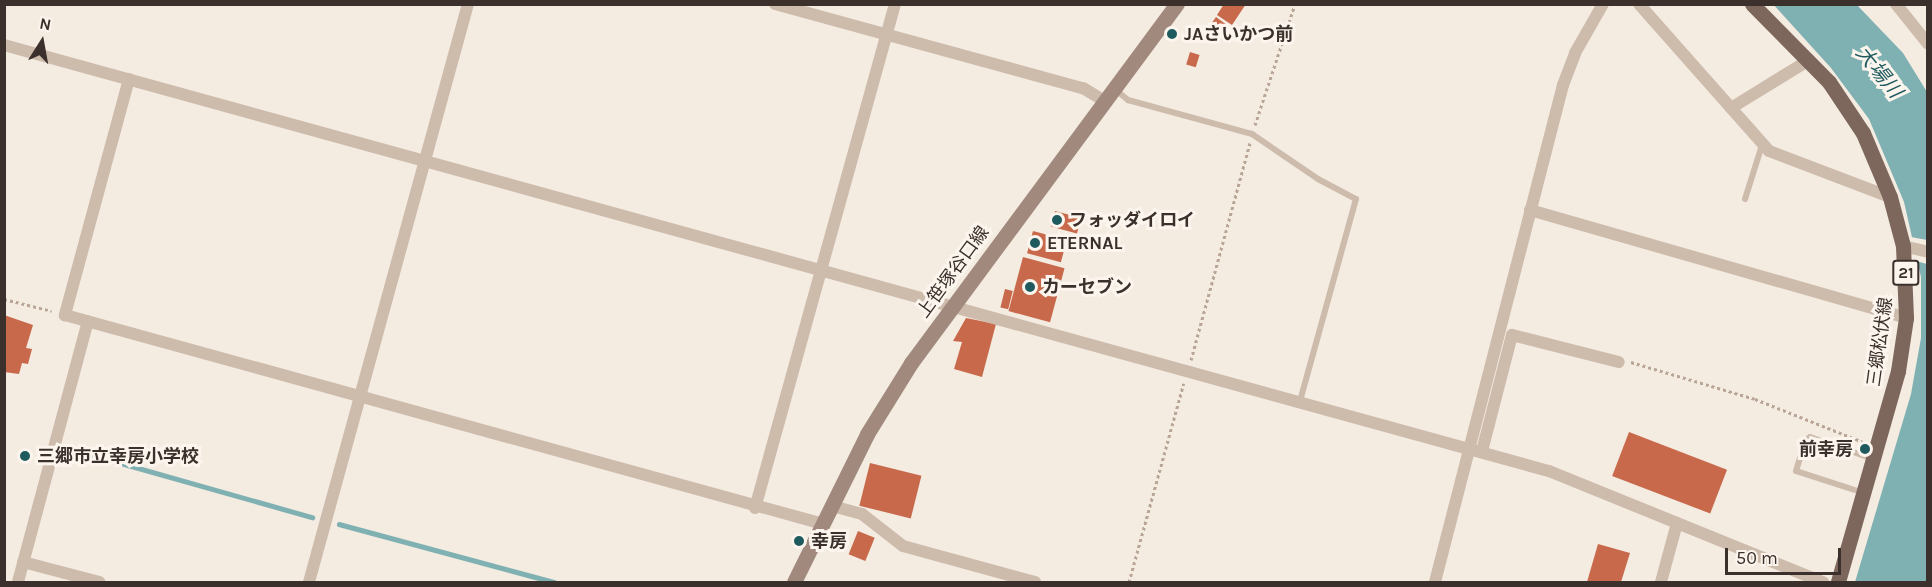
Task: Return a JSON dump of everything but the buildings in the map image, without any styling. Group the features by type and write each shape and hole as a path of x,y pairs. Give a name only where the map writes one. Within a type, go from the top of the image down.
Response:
{"main road":[{"name":"上笹塚谷口線","path":"794,582 867,434 951,306 1107,94 1177,4"},
{"name":"三郷松伏線","path":"1752,4 1809,60 1863,133 1908,247 1906,318 1898,371 1838,582"}],"street":[{"path":"309,582 468,4"},
{"path":"776,4 1107,94"},
{"path":"755,508 895,4"},
{"path":"1482,451 1530,210 1563,85 1575,53 1603,4"},
{"path":"1639,4 1762,145 1788,161 1890,197"},
{"path":"1896,4 1928,44"},
{"path":"4,45 1469,447 1549,471 1823,582"},
{"path":"1731,108 1809,60"},
{"path":"129,79 65,315 668,480 755,508 823,524"},
{"path":"1530,210 1906,318"},
{"path":"1908,247 1928,252"},
{"path":"18,582 88,321"},
{"path":"1435,582 1469,447 1499,360 1512,335 1619,362"},
{"path":"832,506 862,514 903,546 1035,582"},
{"path":"1661,582 1677,523"},
{"path":"23,562 99,582"}],"lane":[{"path":"1107,94 1252,134 1318,180 1356,199 1300,401"},
{"path":"1745,199 1762,145"},
{"path":"1864,493 1796,471 1805,441 1810,437 1876,454"}],"path":[{"path":"1129,582 1222,252 1252,134 1295,4"},
{"path":"4,299 65,315"},
{"path":"1619,362 1636,362 1755,399 1876,454"}],"water":[{"name":"大場川","path":"1774,5 1857,5 1903,53 1927,92 1927,582 1855,582 1911,394 1921,338 1921,277 1904,202 1869,119 1831,68"}],"pier":[{"path":"1911,237 1927,240 1927,264 1916,261"}],"waterway":[{"path":"64,447 312,517"},
{"path":"339,524 554,582"}],"place":[{"name":"JAさいかつ前","path":"1172,34"},
{"name":"フォッダイロイ","path":"1057,220"},
{"name":"ETERNAL","path":"1035,243"},
{"name":"カーセブン","path":"1030,287"},
{"name":"前幸房","path":"1865,449"},
{"name":"三郷市立幸房小学校","path":"25,456"},
{"name":"幸房","path":"799,541"}]}
